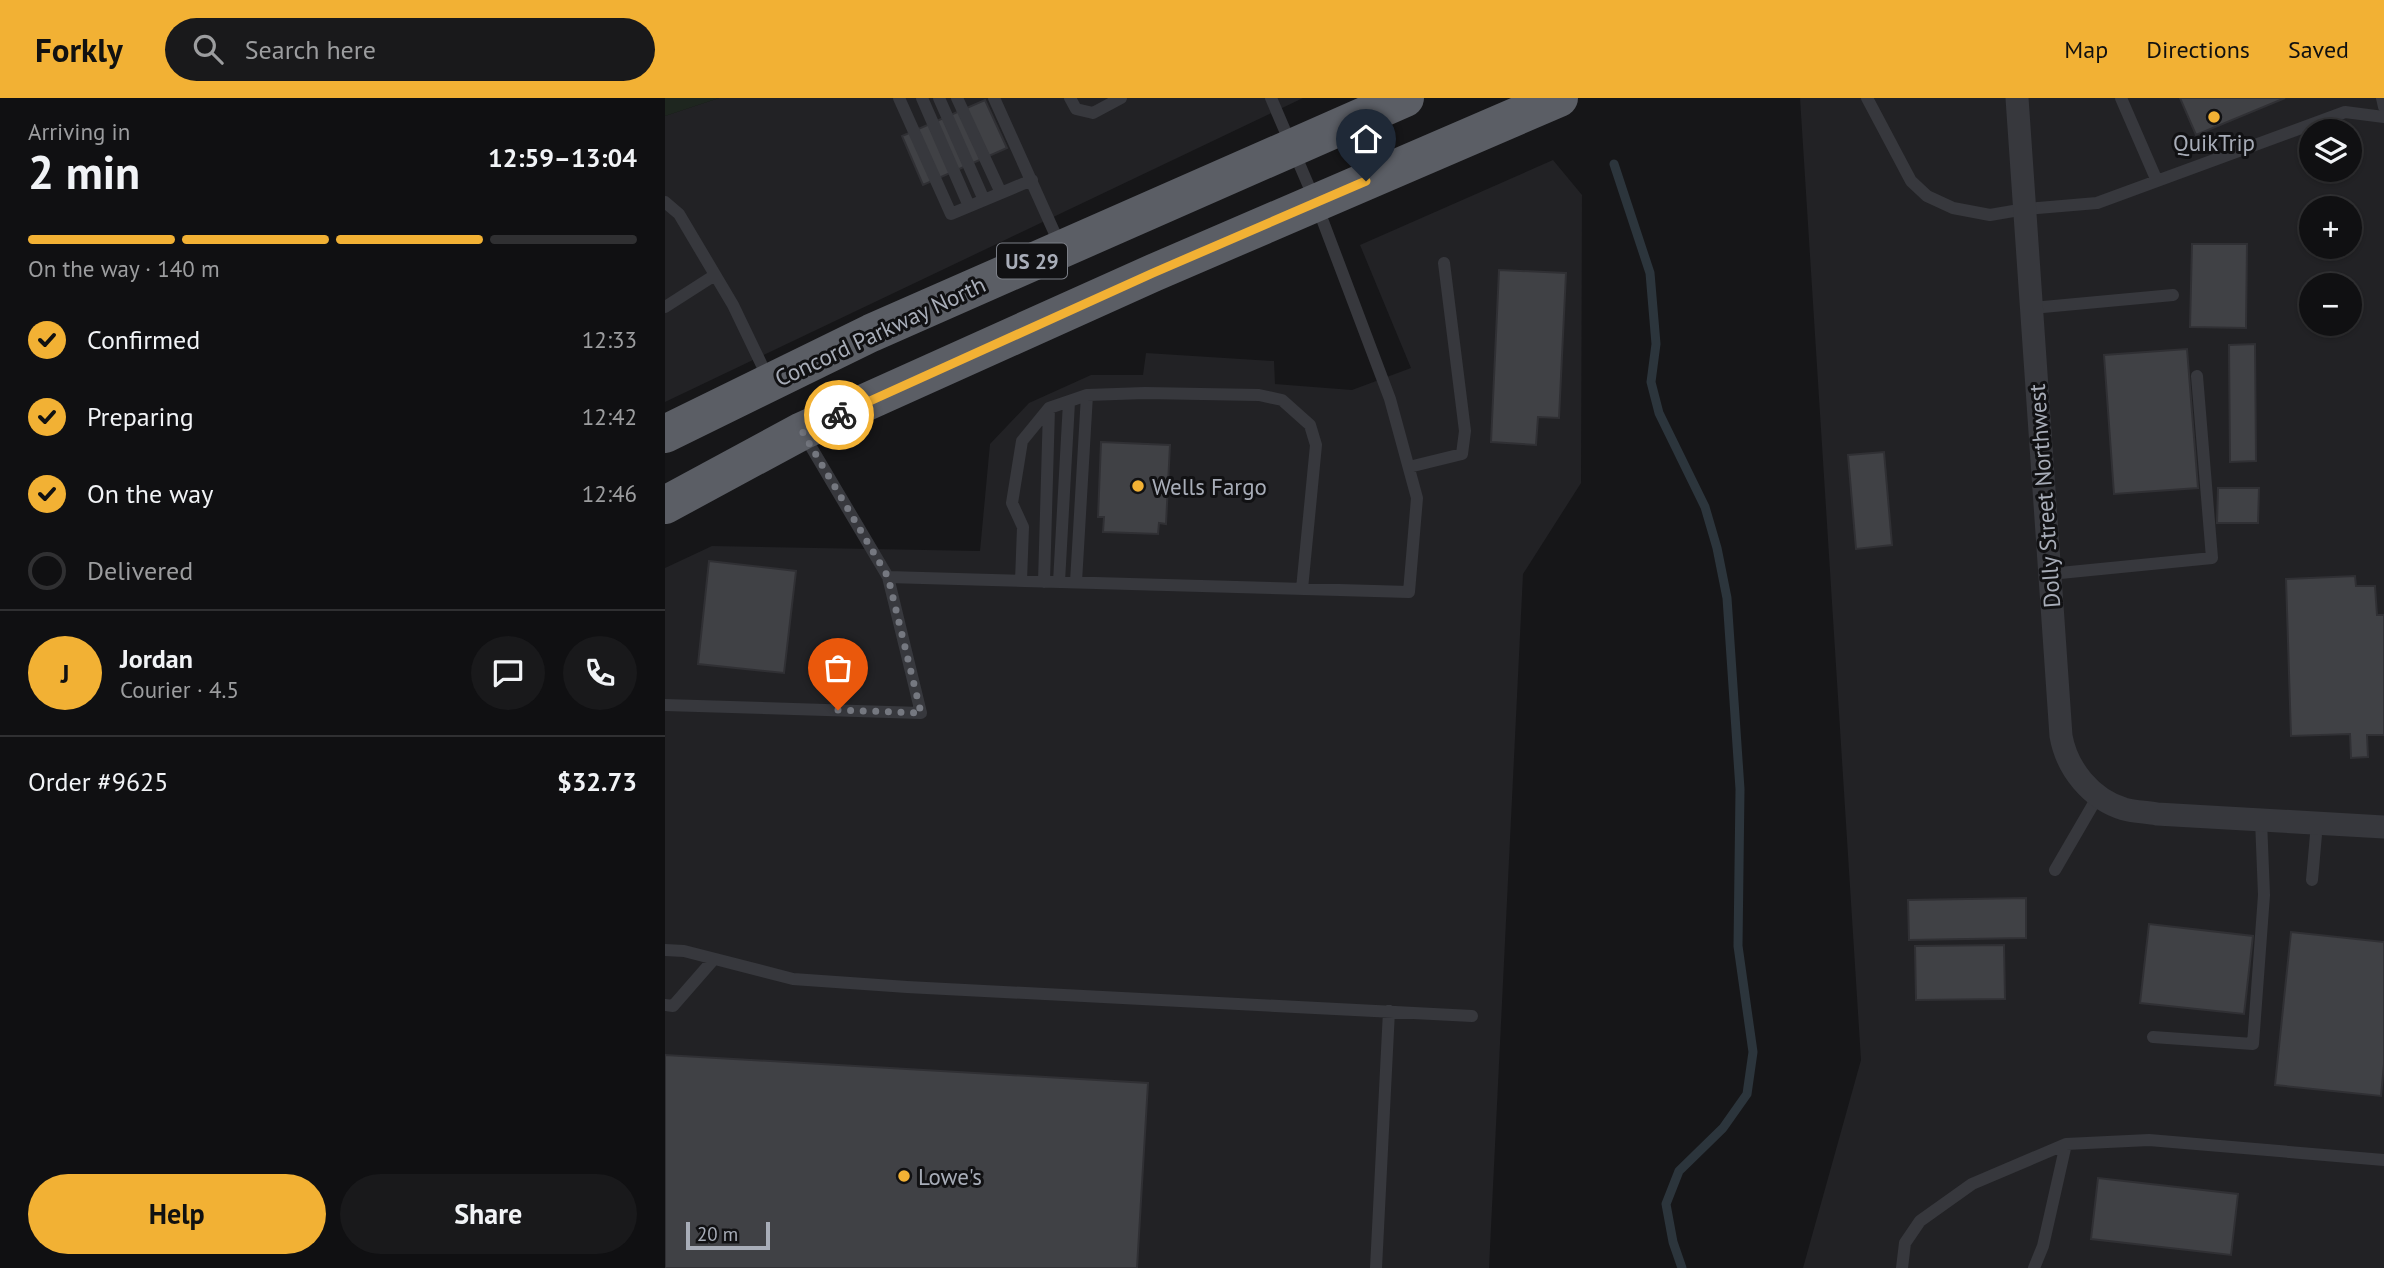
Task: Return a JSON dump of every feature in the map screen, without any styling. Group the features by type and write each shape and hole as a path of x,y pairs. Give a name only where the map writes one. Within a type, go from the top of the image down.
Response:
{"highway":[{"name":"Concord Parkway North","path":"665,435 871,332 1405,98"},
{"name":"US 29","path":"665,505 802,431 1153,273 1559,98"}],"street":[{"name":"Dolly Street Northwest","path":"2017,98 2061,736 2064,755 2083,784 2098,796"},
{"path":"2098,796 2123,809 2157,814 2384,827"}],"lane":[{"path":"899,98 951,214 1031,180"},
{"path":"922,98 969,206"},
{"path":"939,98 984,200"},
{"path":"957,98 1001,193"},
{"path":"993,98 1062,248"},
{"path":"1070,98 1076,109 1093,113 1121,98"},
{"path":"888,577 1409,592 1417,498 1409,467 1390,399 1316,203 1272,98"},
{"path":"1867,98 1910,181 1927,196 1953,208 1990,215 2097,203 2345,112 2384,117"},
{"path":"2122,98 2157,181"},
{"path":"2382,98 2384,107"},
{"path":"665,201 679,215 733,306 770,382"},
{"path":"1409,467 1462,454 1465,431 1444,263"},
{"path":"665,307 715,275"},
{"path":"2032,308 2173,295"},
{"path":"2050,574 2212,558 2197,376"},
{"path":"1021,581 1023,527 1012,503 1022,441 1049,408 1087,395 1259,395 1282,400 1310,425 1316,445 1302,589"},
{"path":"1076,582 1087,395"},
{"path":"1059,582 1069,401"},
{"path":"1044,582 1049,408"},
{"path":"665,705 921,713 888,577 802,431"},
{"path":"2055,870 2098,796"},
{"path":"2153,1037 2253,1044 2264,895 2261,820"},
{"path":"2312,880 2317,823"},
{"path":"665,950 684,951 793,979 907,988 1472,1017"},
{"path":"665,1005 673,1006 714,959"},
{"path":"1376,1268 1389,1012"},
{"path":"1902,1268 1905,1243 1920,1221 1972,1184 2066,1144 2149,1140 2384,1160"},
{"path":"2034,1268 2043,1246 2066,1144"}],"shaded area":[{"path":"665,98 719,98 665,116"},
{"path":"719,98 1303,98 665,402 665,116"},
{"path":"1800,98 2384,98 2384,1268 1803,1268 1861,1060"},
{"path":"1553,160 1582,195 1581,483 1523,574 1489,1268 665,1268 665,568 712,546 980,551 990,444 1029,403 1091,375 1143,375 1146,353 1274,361 1275,384 1352,390 1411,368 1360,245"}],"building":[{"name":"QuikTrip","path":"2180,98 2285,98 2196,135"},
{"path":"985,100 1007,148 923,185 902,136"},
{"path":"2192,244 2247,244 2246,328 2190,327"},
{"path":"1499,270 1566,273 1559,418 1538,417 1536,445 1491,442"},
{"path":"2255,344 2256,461 2230,462 2229,345"},
{"path":"2187,349 2198,488 2114,494 2104,355"},
{"path":"1101,442 1170,445 1166,524 1159,523 1158,534 1103,532 1104,517 1098,517"},
{"path":"1884,452 1892,545 1856,549 1848,455"},
{"path":"2218,488 2259,488 2258,523 2217,523"},
{"path":"709,561 796,571 784,673 698,664"},
{"path":"2355,576 2356,586 2375,586 2377,615 2384,615 2384,735 2367,735 2368,757 2351,758 2350,734 2291,736 2286,579"},
{"path":"2026,898 2026,938 1909,940 1908,900"},
{"path":"2149,924 2253,936 2244,1014 2140,1003"},
{"path":"2291,932 2384,942 2384,1064 2381,1096 2275,1085"},
{"path":"2004,945 2005,999 1916,1000 1915,946"},
{"name":"Lowe's","path":"665,1055 1148,1083 1137,1268 665,1268"},
{"path":"2098,1178 2238,1194 2231,1255 2091,1239"}],"waterway":[{"path":"1614,164 1650,273 1656,344 1651,382 1659,413 1705,507 1717,548 1727,598 1740,789 1738,946 1753,1052 1747,1094 1723,1128 1679,1171 1666,1204 1673,1242 1682,1268"}],"way so far":[{"path":"838,710 921,713 888,577 802,431 839,415"}],"place":[{"name":"QuikTrip","path":"2214,117"},
{"name":"Wells Fargo","path":"1138,486"},
{"name":"Lowe's","path":"904,1176"}],"route":[{"path":"839,415 1153,273 1366,181"}]}
